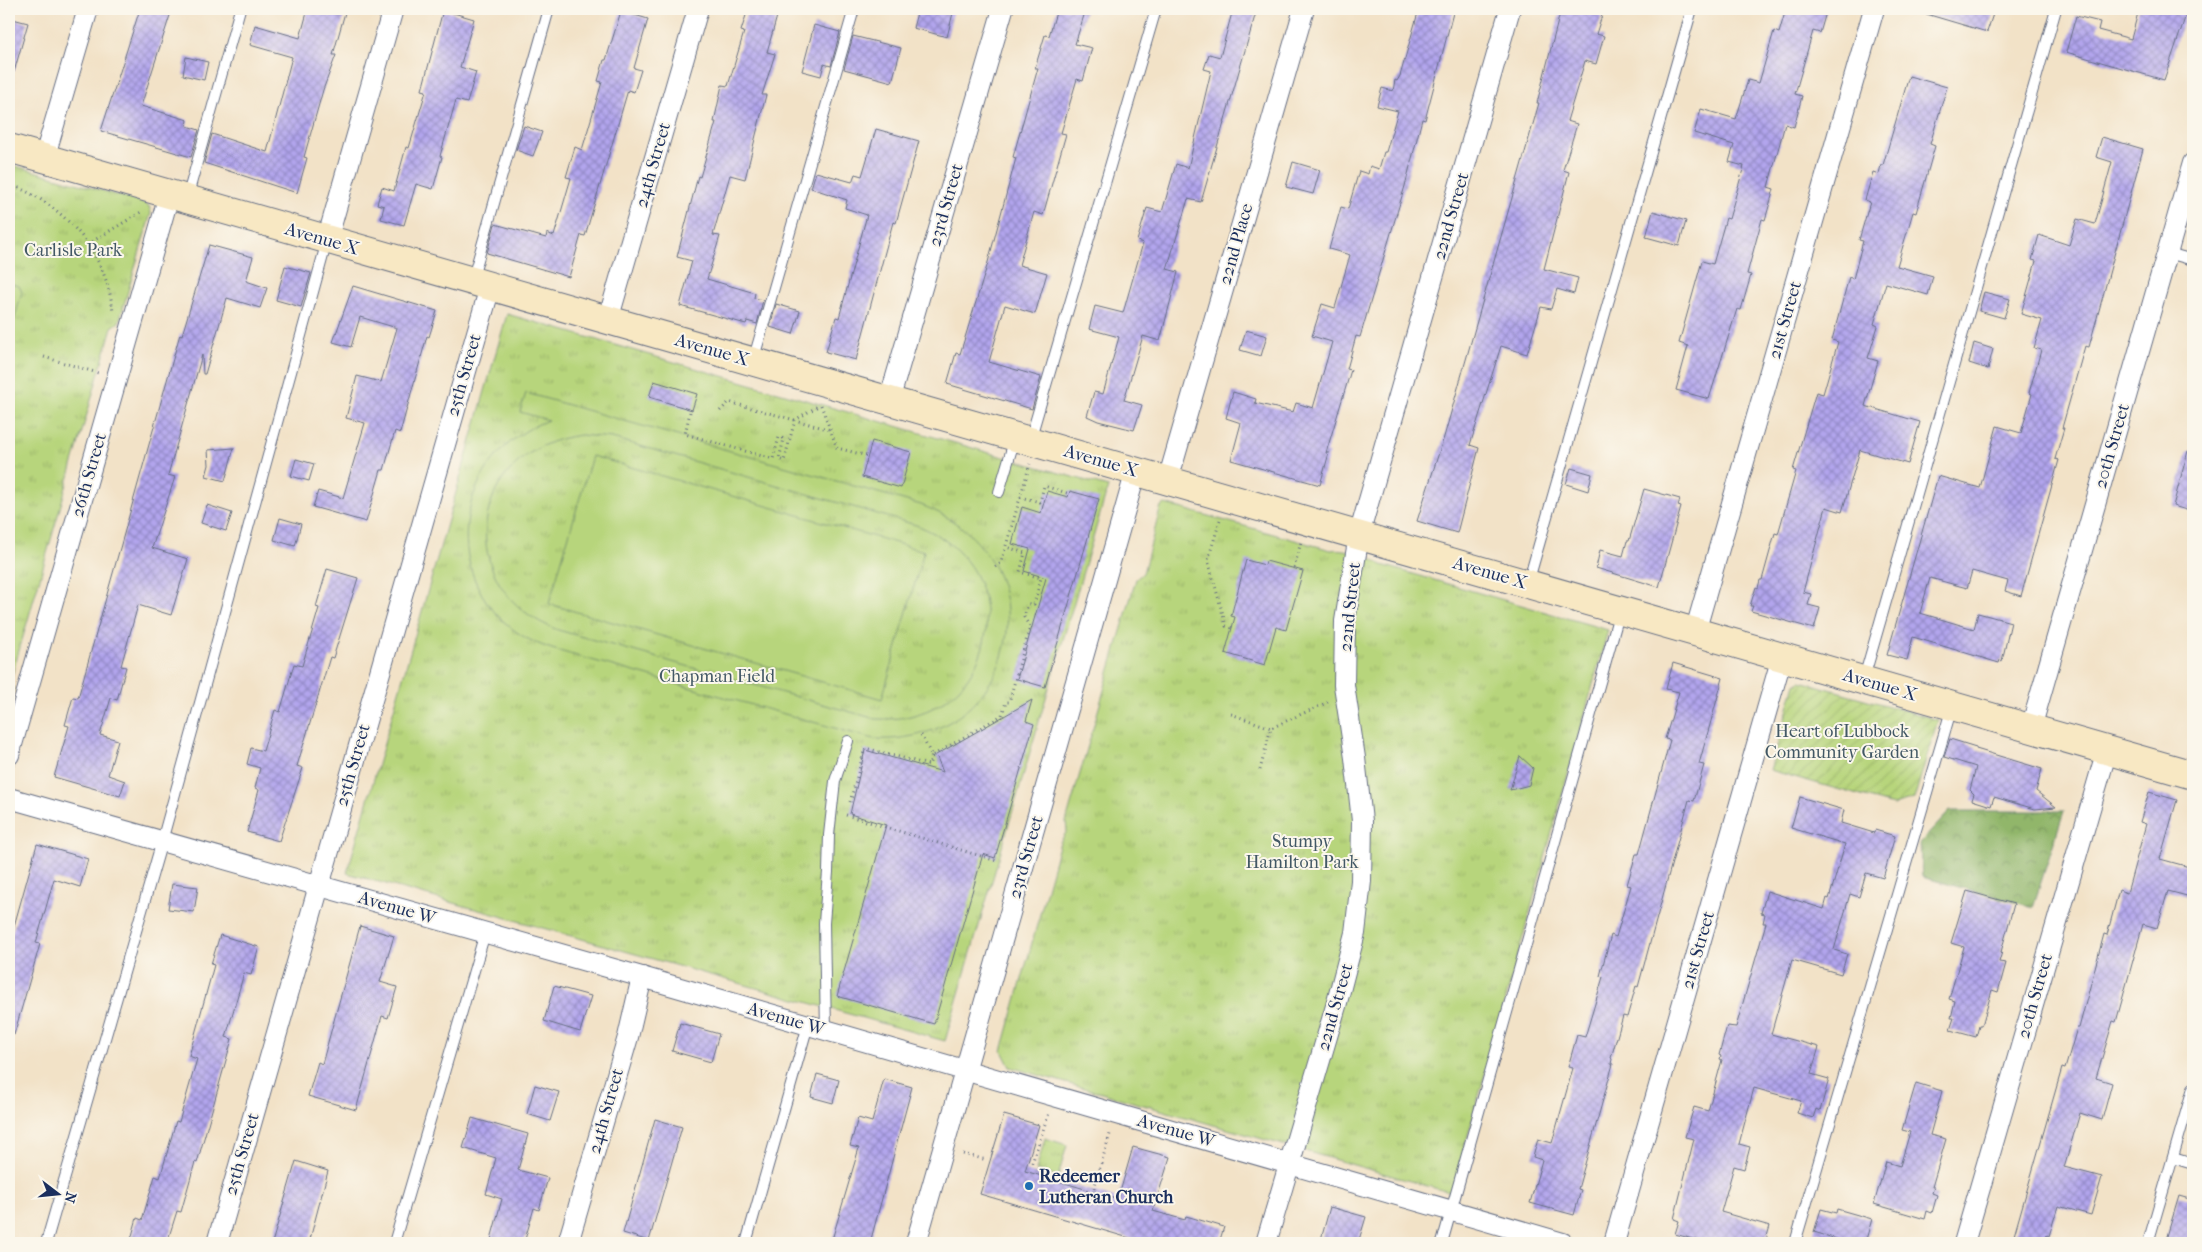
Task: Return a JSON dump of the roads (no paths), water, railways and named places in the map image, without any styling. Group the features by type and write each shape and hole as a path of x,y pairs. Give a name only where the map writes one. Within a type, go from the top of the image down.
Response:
{"street":[{"path":"44,159 88,9"},
{"path":"327,240 393,9"},
{"name":"24th Street","path":"608,320 698,9"},
{"name":"23rd Street","path":"889,401 1003,9"},
{"name":"22nd Place","path":"1168,480 1304,9"},
{"name":"22nd Street","path":"1266,1243 1336,1006 1355,933 1360,890 1362,821 1344,685 1345,621 1359,535 1510,9"},
{"name":"21st Street","path":"1694,632 1874,9"},
{"name":"Avenue X","path":"9,148 753,362 824,394 889,401 1025,447 1136,471 2193,775"},
{"name":"20th Street","path":"2031,728 2193,163"},
{"name":"26th Street","path":"9,755 178,197"},
{"name":"25th Street","path":"217,1243 319,886 481,284"},
{"name":"23rd Street","path":"916,1243 1136,471"},
{"name":"21st Street","path":"1614,1243 1782,657"},
{"name":"20th Street","path":"1964,1243 2107,750"},
{"name":"Avenue W","path":"9,798 642,977 1563,1243"},
{"name":"24th Street","path":"568,1243 628,1037 642,977"}],"lane":[{"path":"178,197 240,9"},
{"path":"481,284 549,9"},
{"path":"753,362 854,9"},
{"path":"999,492 1025,447 1156,9"},
{"path":"1527,584 1692,9"},
{"path":"1863,680 2056,9"},
{"path":"46,1243 162,841 327,240"},
{"path":"2168,253 2193,260"},
{"path":"1442,1243 1620,610"},
{"path":"1795,1243 1952,706"},
{"path":"746,1243 817,1028 829,836 835,781 848,741"},
{"path":"394,1243 485,933"},
{"path":"2148,1243 2193,1088"},
{"path":"2173,1158 2193,1164"}],"place":[{"name":"Redeemer Lutheran Church","path":"1029,1186"}],"park label":[{"name":"Carlisle Park","path":"73,250"},
{"name":"Chapman Field","path":"717,676"},
{"name":"Heart of Lubbock Community Garden","path":"1842,741"},
{"name":"Stumpy Hamilton Park","path":"1302,851"}]}
